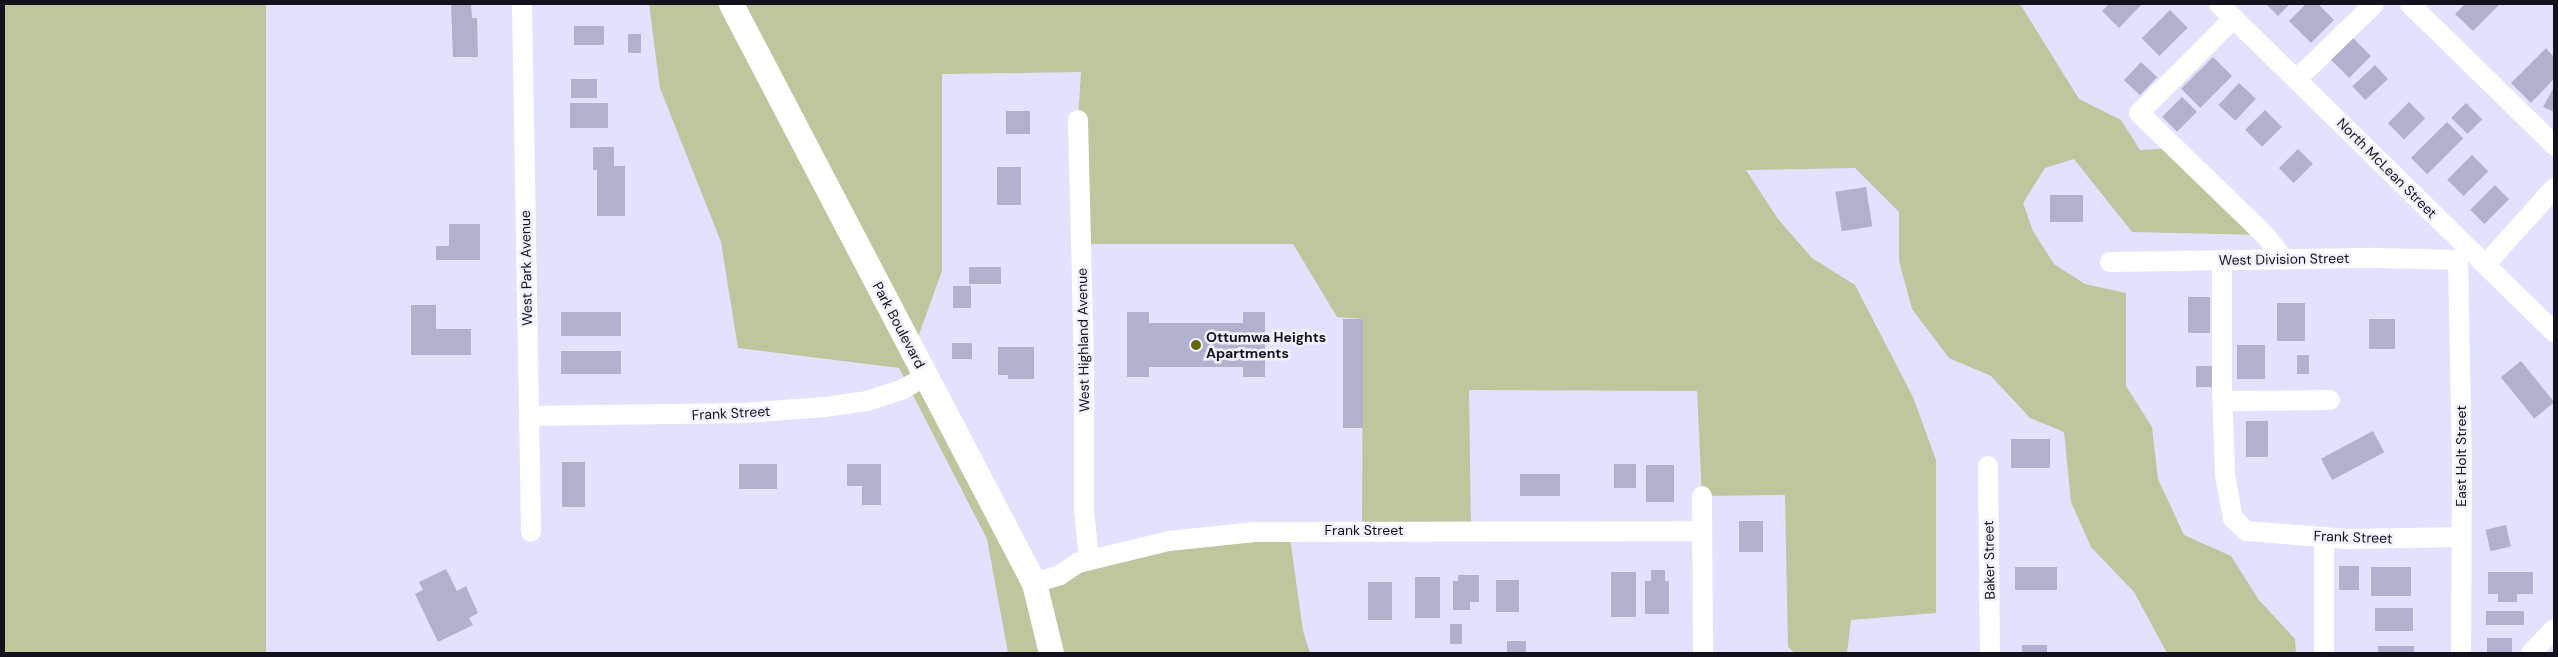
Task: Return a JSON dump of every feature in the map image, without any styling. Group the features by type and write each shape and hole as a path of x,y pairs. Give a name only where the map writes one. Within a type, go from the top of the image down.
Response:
{"main road":[{"name":"Park Boulevard","path":"731,4 1034,583 1051,653"}],"street":[{"name":"West Park Avenue","path":"522,4 531,532"},
{"name":"North McLean Street","path":"2219,4 2297,79 2462,253 2485,264 2554,332"},
{"path":"2297,79 2374,4"},
{"path":"2410,4 2554,145"},
{"path":"2234,18 2139,113 2265,235 2284,259"},
{"name":"West Highland Avenue","path":"1078,120 1084,374 1084,510 1089,560"},
{"path":"2485,264 2554,188"},
{"name":"West Division Street","path":"2110,262 2462,253"},
{"name":"East Holt Street","path":"2461,653 2462,253"},
{"path":"2222,260 2223,402 2330,400"},
{"name":"Frank Street","path":"530,416 724,414 825,407 867,400 903,389 926,376"},
{"name":"Frank Street","path":"2223,402 2225,475 2231,509 2233,518 2246,531 2324,537 2460,538"},
{"name":"Baker Street","path":"1988,466 1990,653"},
{"path":"1702,496 1703,653"},
{"name":"Frank Street","path":"1034,583 1060,576 1078,563 1169,541 1255,532 1701,531"},
{"path":"2324,537 2324,653"},
{"path":"2531,653 2554,629"}],"green space":[{"path":"4,4 266,4 266,653 4,653"},
{"path":"649,4 2020,4 2079,99 2121,120 2140,150 2175,148 2265,235 2132,232 2074,159 2045,168 2023,203 2033,231 2054,264 2085,284 2126,293 2126,386 2152,427 2158,479 2184,535 2231,556 2259,600 2295,639 2296,653 2167,653 2134,592 2091,547 2071,502 2064,432 2030,418 1991,376 1949,358 1912,309 1899,261 1899,212 1855,168 1746,170 1778,219 1812,258 1855,285 1913,397 1936,460 1936,613 1851,620 1847,653 1795,653 1788,647 1785,495 1702,496 1697,391 1469,390 1471,531 1362,530 1363,319 1337,317 1293,244 1081,244 1078,120 1081,72 942,74 942,271 913,351 1034,583 1078,563 1289,531 1303,631 1310,653 1008,653 987,539 899,368 738,348 721,242 660,88"}],"building":[{"path":"451,4 471,4 472,18 477,18 478,57 453,57"},
{"path":"2109,4 2142,4 2119,28 2102,11"},
{"path":"2266,4 2290,4 2278,16"},
{"path":"2306,4 2318,4 2334,20 2311,43 2289,21"},
{"path":"2465,4 2500,4 2473,31 2455,14"},
{"path":"2170,10 2188,28 2159,56 2142,38"},
{"path":"574,26 604,26 604,45 574,45"},
{"path":"628,34 641,34 641,53 628,53"},
{"path":"2352,37 2371,56 2349,78 2330,59"},
{"path":"2546,48 2554,57 2554,79 2531,103 2511,83"},
{"path":"2213,57 2232,76 2200,108 2181,89"},
{"path":"2141,62 2157,77 2140,95 2124,80"},
{"path":"2375,65 2388,79 2365,100 2352,86"},
{"path":"571,79 597,79 597,98 571,98"},
{"path":"2239,83 2256,99 2235,121 2219,105"},
{"path":"2554,90 2554,112 2543,107"},
{"path":"2182,97 2197,112 2177,132 2162,117"},
{"path":"2409,102 2425,118 2404,139 2388,123"},
{"path":"570,103 608,103 608,128 570,128"},
{"path":"2466,103 2482,119 2467,134 2451,118"},
{"path":"2265,110 2282,127 2262,147 2245,130"},
{"path":"1006,111 1030,111 1030,134 1006,134"},
{"path":"2447,122 2463,138 2427,174 2411,158"},
{"path":"593,147 614,147 614,166 625,166 625,216 597,216 597,170 593,170"},
{"path":"2298,149 2313,164 2294,183 2279,168"},
{"path":"2472,155 2488,171 2464,196 2447,180"},
{"path":"997,167 1021,167 1021,205 997,205"},
{"path":"2495,185 2509,199 2484,224 2470,210"},
{"path":"1866,187 1872,227 1842,231 1835,192"},
{"path":"2050,195 2083,195 2083,222 2050,222"},
{"path":"449,224 480,224 480,260 436,260 436,246 449,246"},
{"path":"969,267 1001,267 1001,284 969,284"},
{"path":"953,286 971,286 971,308 953,308"},
{"path":"2188,297 2210,297 2210,333 2188,333"},
{"path":"2277,303 2305,303 2305,341 2277,341"},
{"path":"411,305 436,305 436,329 471,329 471,355 411,355"},
{"path":"561,312 621,312 621,336 561,336"},
{"name":"Ottumwa Heights Apartments","path":"1127,312 1149,312 1149,323 1243,323 1243,312 1265,312 1265,377 1243,377 1243,367 1149,367 1149,377 1127,377"},
{"path":"1343,319 1363,319 1363,428 1343,428"},
{"path":"2369,319 2395,319 2395,349 2369,349"},
{"path":"952,343 972,343 972,359 952,359"},
{"path":"2237,345 2265,345 2265,379 2237,379"},
{"path":"998,347 1034,347 1034,379 1008,379 1008,375 998,375"},
{"path":"561,351 621,351 621,374 561,374"},
{"path":"2297,355 2309,355 2309,374 2297,374"},
{"path":"2521,361 2554,402 2534,419 2501,377"},
{"path":"2196,366 2215,366 2215,387 2196,387"},
{"path":"2246,421 2268,421 2268,457 2246,457"},
{"path":"2373,431 2384,452 2332,480 2321,459"},
{"path":"2011,439 2050,439 2050,468 2011,468"},
{"path":"562,462 585,462 585,507 562,507"},
{"path":"739,464 777,464 777,489 739,489"},
{"path":"847,464 881,464 881,505 862,505 862,486 847,486"},
{"path":"1614,464 1636,464 1636,488 1614,488"},
{"path":"1646,465 1674,465 1674,502 1646,502"},
{"path":"1520,474 1560,474 1560,496 1520,496"},
{"path":"1739,521 1763,521 1763,552 1739,552"},
{"path":"2506,525 2511,546 2490,551 2486,530"},
{"path":"2339,566 2359,566 2359,590 2339,590"},
{"path":"2015,567 2057,567 2057,590 2015,590"},
{"path":"2371,567 2411,567 2411,596 2371,596"},
{"path":"446,569 457,591 466,586 478,613 469,618 473,625 438,642 415,594 423,590 419,582"},
{"path":"1651,570 1665,570 1665,581 1669,581 1669,614 1645,614 1645,581 1651,581"},
{"path":"1611,572 1636,572 1636,617 1611,617"},
{"path":"2488,572 2533,572 2533,594 2517,594 2517,602 2498,602 2498,594 2488,594"},
{"path":"1458,575 1479,575 1479,602 1470,602 1470,610 1453,610 1453,581 1458,581"},
{"path":"1415,577 1440,577 1440,618 1415,618"},
{"path":"1496,580 1519,580 1519,612 1496,612"},
{"path":"1368,582 1392,582 1392,620 1368,620"},
{"path":"2375,608 2413,608 2413,631 2375,631"},
{"path":"2486,611 2524,611 2524,625 2486,625"},
{"path":"1450,624 1462,624 1462,644 1450,644"},
{"path":"2487,638 2512,638 2512,653 2487,653"},
{"path":"1507,641 1526,641 1526,653 1507,653"},
{"path":"2022,645 2047,645 2047,653 2022,653"},
{"path":"2378,646 2414,646 2414,653 2378,653"}],"place":[{"name":"Ottumwa Heights Apartments","path":"1196,345"}]}
